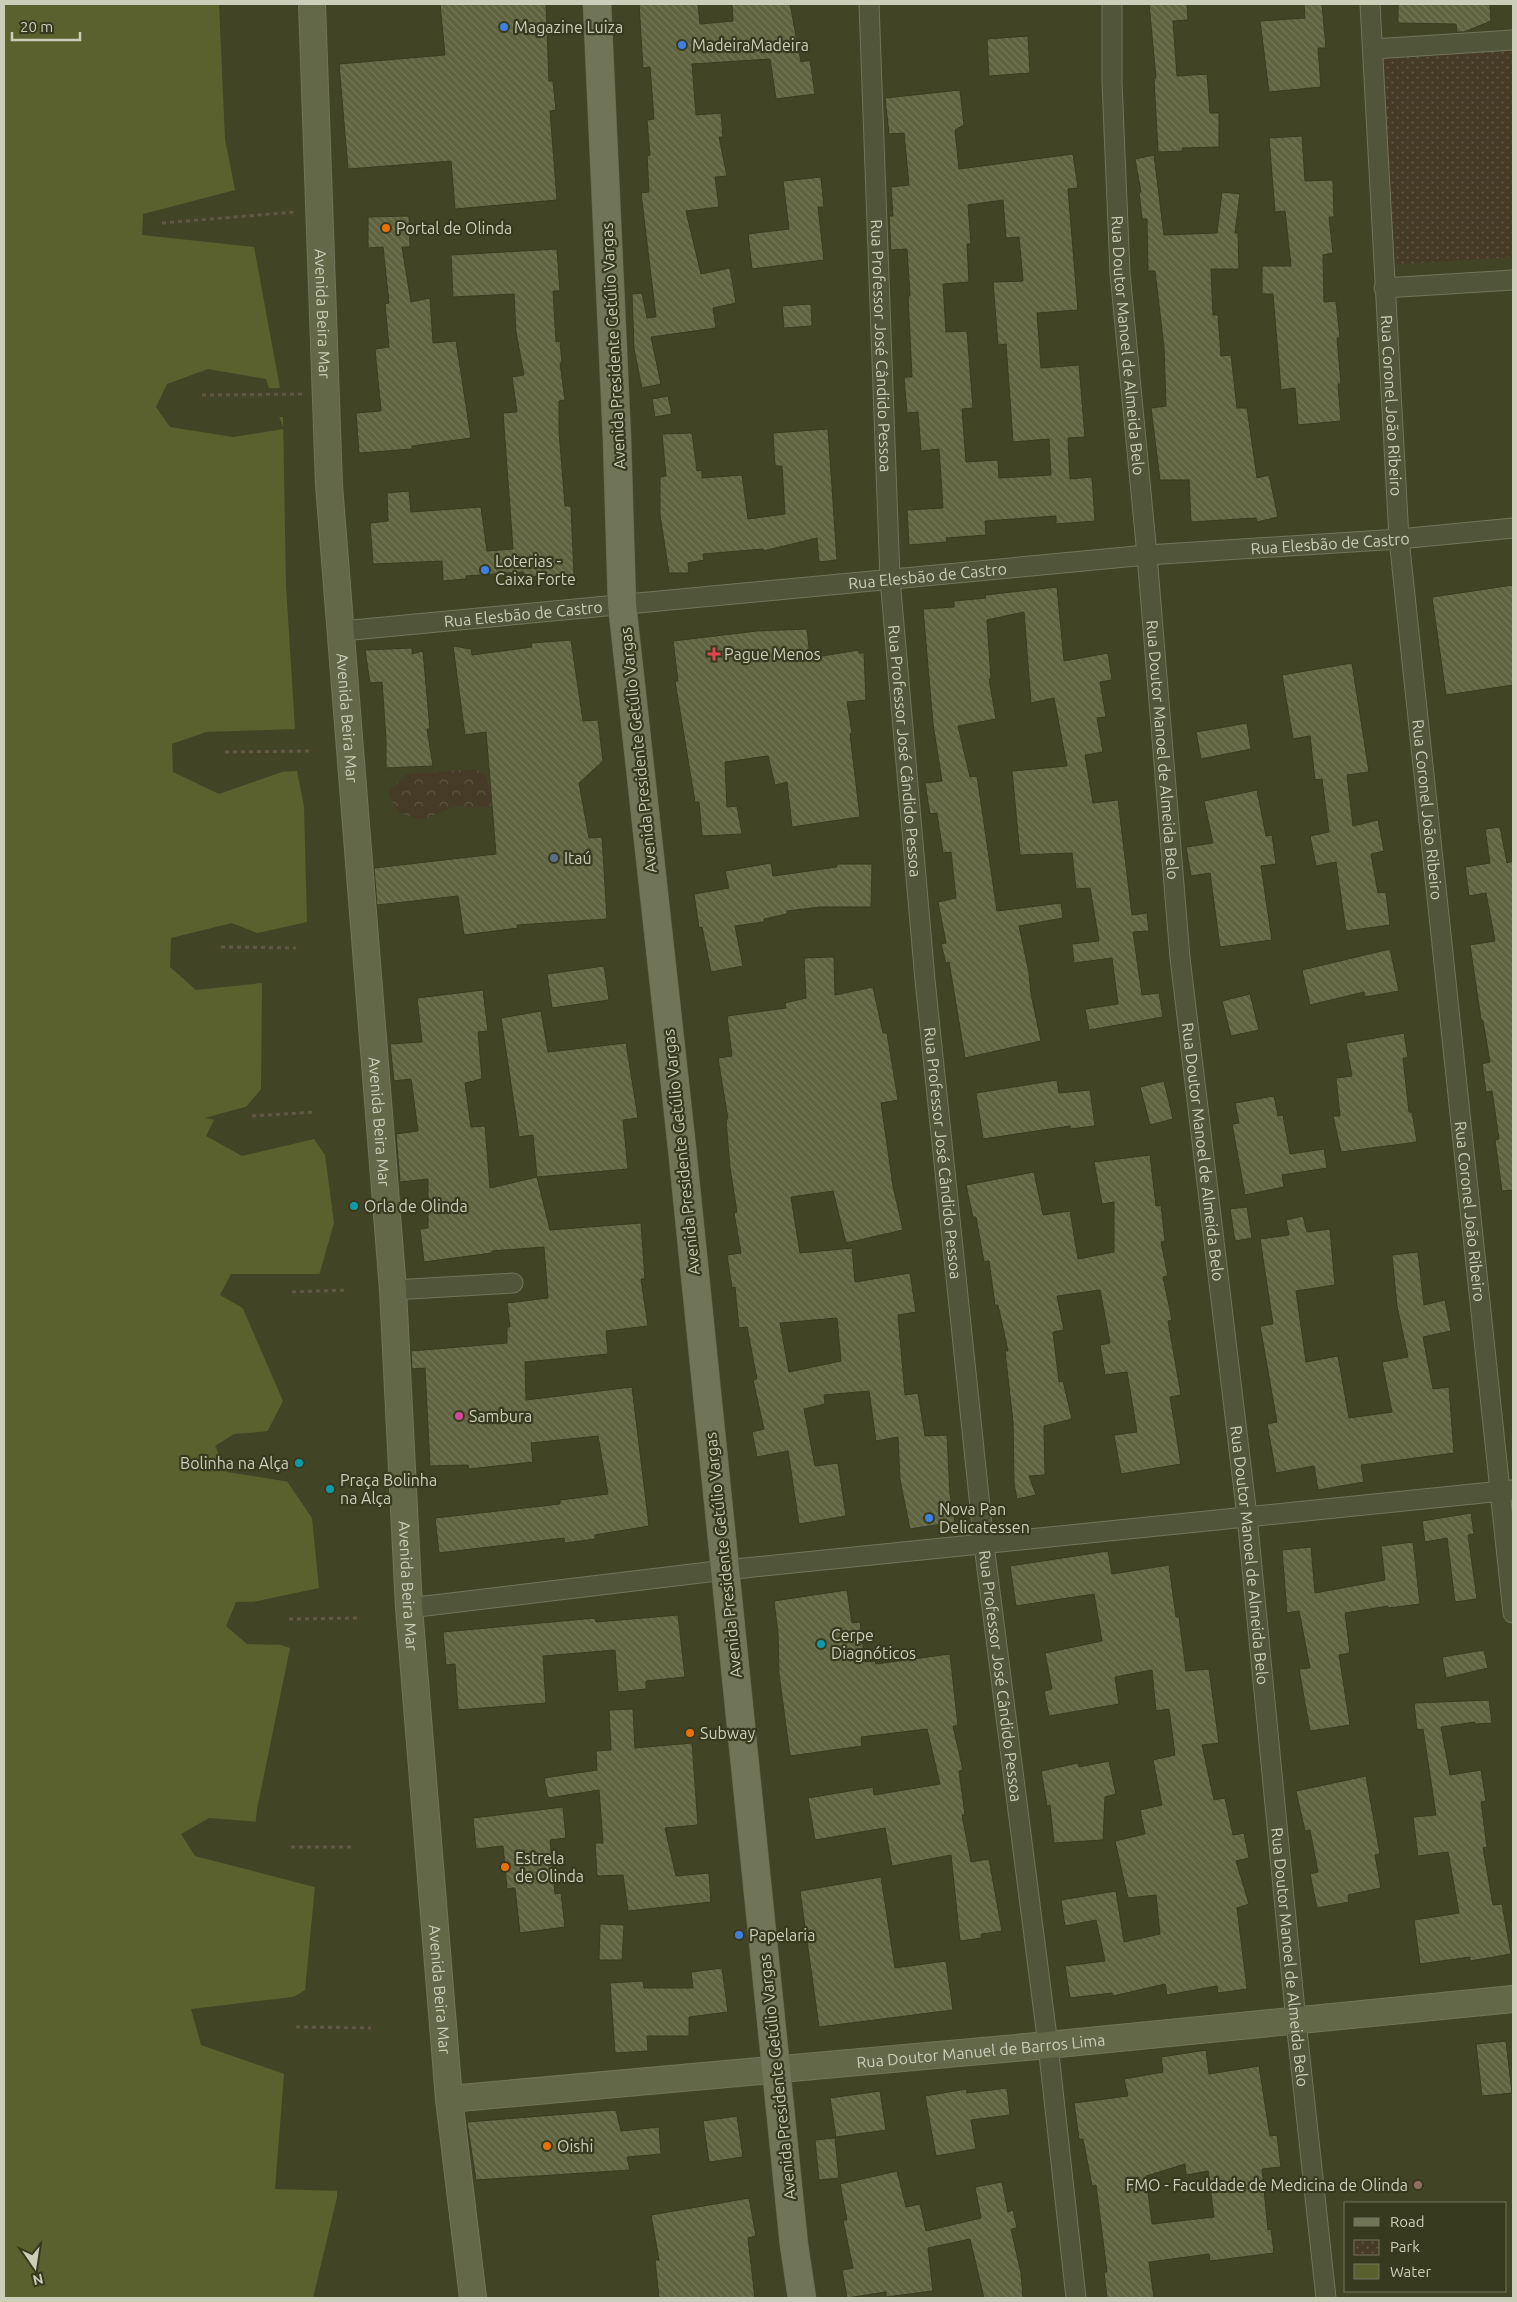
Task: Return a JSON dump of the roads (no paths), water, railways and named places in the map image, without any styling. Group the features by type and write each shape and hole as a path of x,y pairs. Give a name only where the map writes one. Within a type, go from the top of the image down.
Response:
{"main road":[{"name":"Avenida Beira Mar","path":"312,4 329,485 393,1290 410,1608 449,2099 473,2298"},
{"name":"Avenida Presidente Getúlio Vargas","path":"597,4 617,439 622,604 684,1168 794,2245 802,2298"},
{"name":"Rua Doutor Manuel de Barros Lima","path":"449,2099 777,2070 1513,1999"}],"street":[{"name":"Rua Professor José Cândido Pessoa","path":"869,4 890,579 925,980 984,1546 1048,2044 1076,2298"},
{"name":"Rua Doutor Manoel de Almeida Belo","path":"1112,4 1112,92 1120,272 1147,555 1180,958 1247,1516 1296,2021 1326,2298"},
{"name":"Rua Coronel João Ribeiro","path":"1370,4 1399,539 1507,1491 1513,1613"},
{"path":"1373,49 1513,40"},
{"path":"1384,288 1513,280"},
{"name":"Rua Elesbão de Castro","path":"342,631 1147,555 1399,539 1513,528"},
{"path":"393,1290 514,1283"},
{"path":"410,1608 725,1570 984,1546 1247,1516 1507,1491"}],"water":[{"path":"4,4 219,4 225,139 235,190 143,214 142,235 254,247 280,388 189,391 195,419 212,417 283,417 286,586 295,729 206,732 206,761 212,776 297,771 304,807 307,922 189,948 222,968 262,982 282,1097 205,1118 314,1139 325,1155 334,1223 318,1279 237,1295 283,1401 264,1438 267,1452 312,1518 319,1588 253,1602 252,1635 290,1648 257,1809 254,1837 315,1886 305,1990 279,2006 279,2034 338,2037 337,2197 313,2298 4,2298"}],"place":[{"name":"Magazine Luiza","path":"504,27"},
{"name":"MadeiraMadeira","path":"682,45"},
{"name":"Portal de Olinda","path":"386,228"},
{"name":"Loterias - Caixa Forte","path":"485,570"},
{"name":"Pague Menos","path":"714,654"},
{"name":"Itaú","path":"554,858"},
{"name":"Orla de Olinda","path":"354,1206"},
{"name":"Sambura","path":"459,1416"},
{"name":"Bolinha na Alça","path":"299,1463"},
{"name":"Praça Bolinha na Alça","path":"330,1489"},
{"name":"Nova Pan Delicatessen","path":"929,1518"},
{"name":"Cerpe Diagnóticos","path":"821,1644"},
{"name":"Subway","path":"690,1733"},
{"name":"Estrela de Olinda","path":"505,1867"},
{"name":"Papelaria","path":"739,1935"},
{"name":"Oishi","path":"547,2146"},
{"name":"FMO - Faculdade de Medicina de Olinda","path":"1418,2185"}]}
